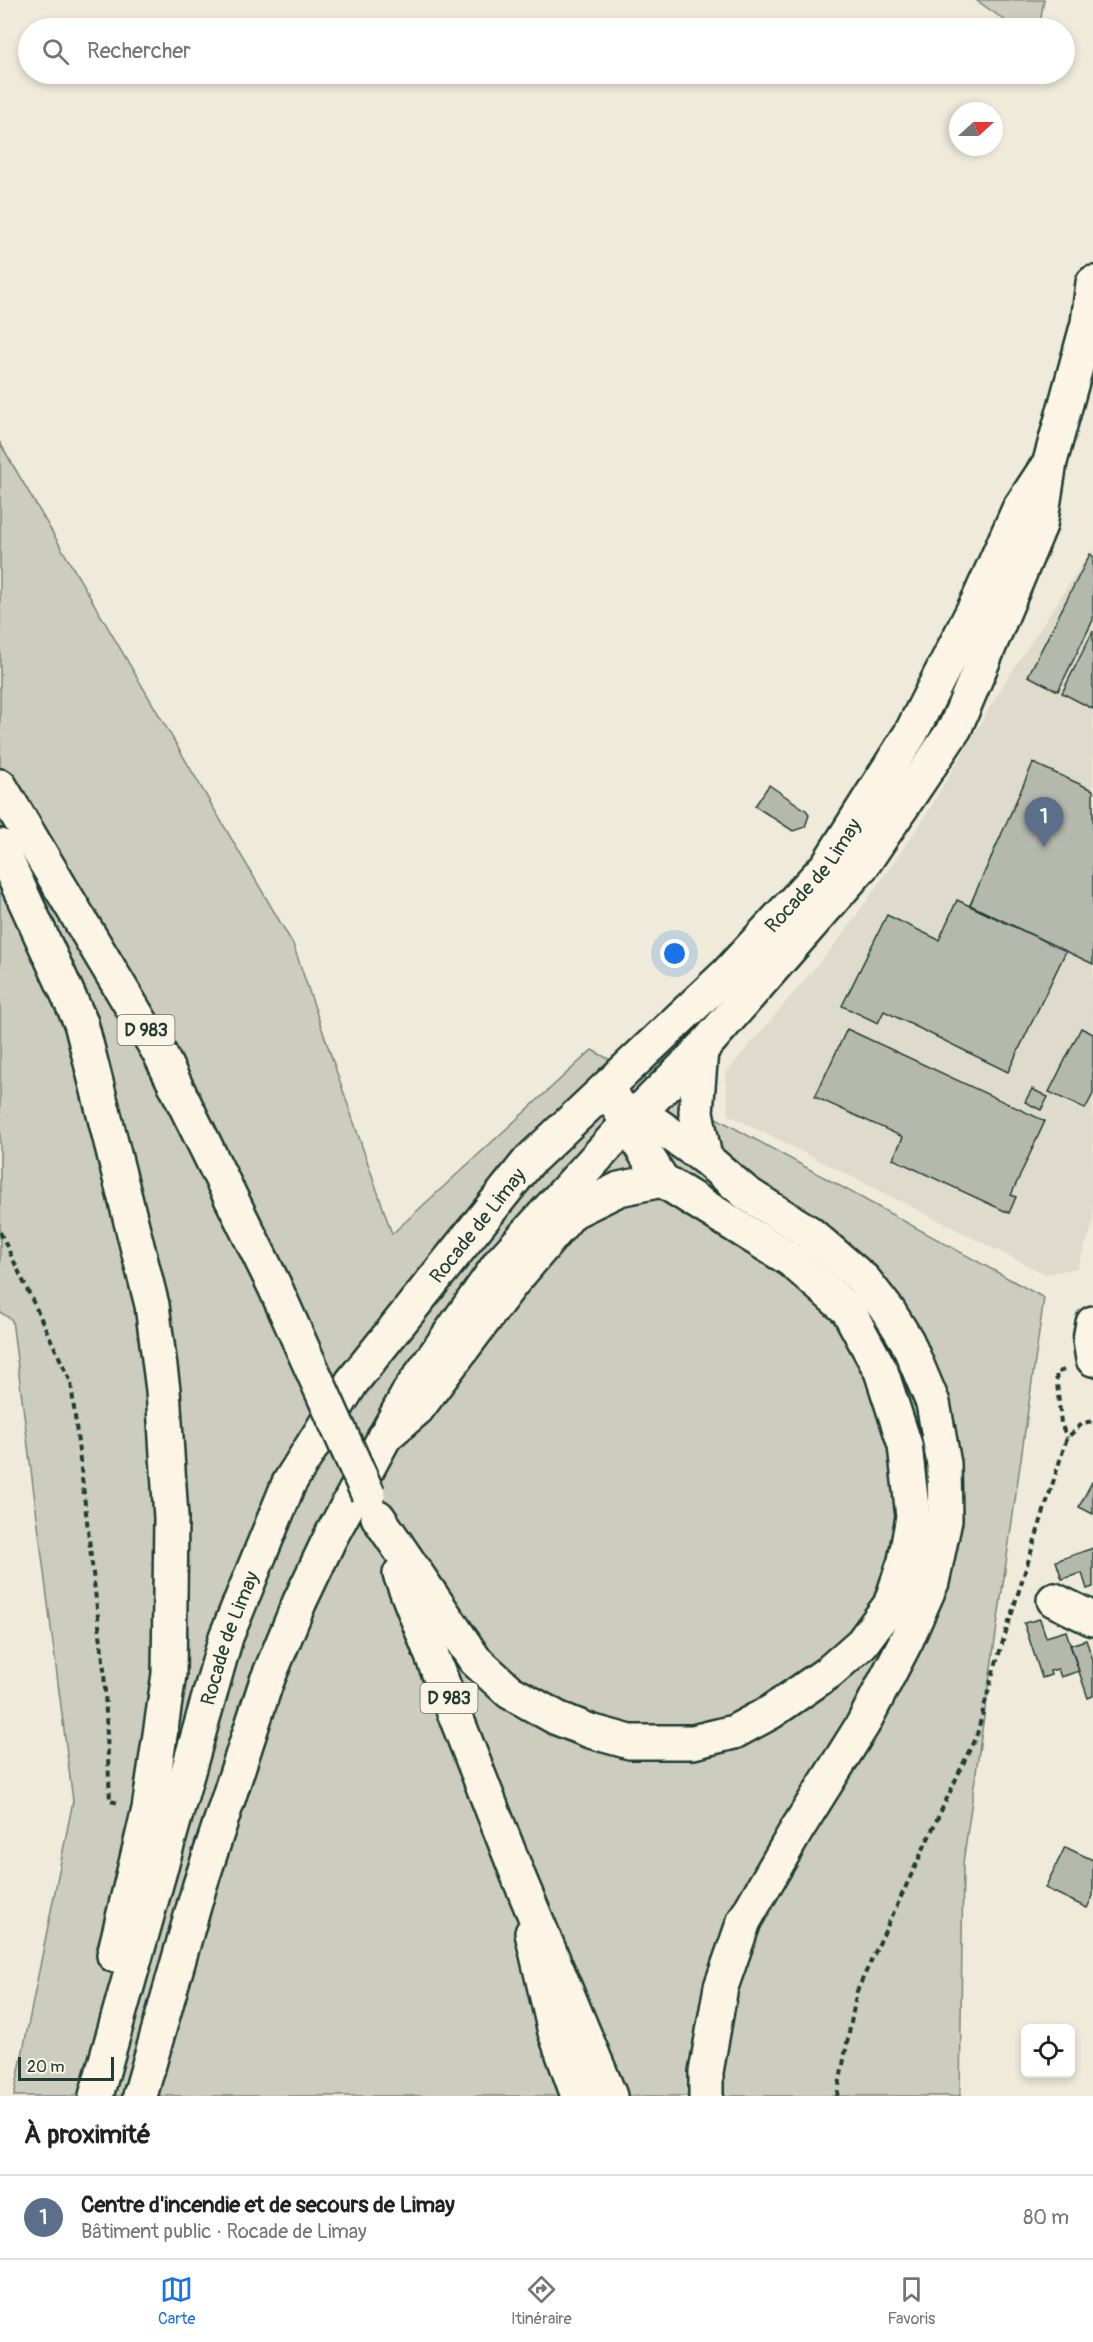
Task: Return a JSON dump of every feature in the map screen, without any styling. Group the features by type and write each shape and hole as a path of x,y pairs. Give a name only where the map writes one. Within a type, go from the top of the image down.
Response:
{"main road":[{"name":"Rocade de Limay","path":"94,2096 226,1637 289,1483 352,1382 530,1161 618,1107 701,1050 862,866 955,728 1040,525 1050,462 1088,323 1093,283"},
{"name":"Rocade de Limay","path":"140,2096 200,1885 266,1683 300,1601 330,1538 409,1392 500,1263 618,1107 728,973 827,866 912,733 980,597 1019,509 1050,462"},
{"name":"D 983","path":"0,786 160,1054 274,1285 373,1506 519,1878 610,2096"},
{"path":"0,846 81,1023 152,1305 163,1390 171,1518 168,1674 149,1809 113,1956 94,2096"},
{"path":"701,1050 696,1112 705,1158"},
{"path":"618,1107 705,1158 746,1193 816,1239 864,1280 889,1312 907,1341 933,1403 944,1464 945,1520 932,1582 906,1641 863,1724 796,1831 744,1921 721,1987 706,2072 706,2096"},
{"path":"373,1506 475,1660 510,1692 557,1718 590,1731 620,1739 662,1743 693,1742 734,1732 771,1712 819,1679 862,1643 890,1605 905,1561 913,1517 905,1445 881,1371 848,1310 791,1260 662,1180 618,1107"},
{"path":"384,1437 417,1409 511,1284 572,1212 619,1189 662,1180"},
{"path":"1092,1358 1090,1340 1093,1323"},
{"path":"1054,1600 1093,1619"},
{"path":"519,1878 555,2032 578,2096"},
{"path":"161,2096 200,1885"}],"path":[{"path":"0,1232 70,1382 104,1669 110,1801"},
{"path":"1067,1438 1061,1423 1056,1373 1092,1358"},
{"path":"837,2096 857,1991 977,1734 993,1672 1067,1438 1083,1423 1093,1421"}],"shaded area":[{"path":"976,0 1044,0 1041,18 1002,18"},
{"path":"0,443 293,944 392,1234 592,1050 1044,1298 963,1863 960,2096 14,2096 73,1801 12,1320 0,1312"},
{"path":"1093,548 1093,1224 1077,1268 1045,1274 729,1115 725,1074 842,936 923,820 1008,677"}],"building":[{"path":"1090,554 1093,556 1093,620 1058,691 1028,676"},
{"path":"1093,631 1093,709 1062,693"},
{"path":"1033,763 1093,790 1093,964 970,905"},
{"path":"769,785 807,811 809,815 805,827 793,831 755,806"},
{"path":"957,900 1066,951 1008,1072 884,1011 878,1023 842,1006 887,915 939,940"},
{"path":"1081,1028 1093,1034 1093,1094 1085,1109 1049,1092"},
{"path":"847,1029 1045,1121 1011,1195 1016,1197 1009,1213 893,1159 903,1137 815,1097"},
{"path":"1032,1089 1048,1097 1041,1110 1025,1102"},
{"path":"1093,1483 1093,1514 1079,1507"},
{"path":"1093,1548 1093,1587 1087,1589 1082,1573 1062,1579 1056,1561"},
{"path":"1040,1619 1046,1637 1066,1631 1079,1671 1061,1677 1058,1669 1050,1671 1051,1675 1042,1678 1024,1623"},
{"path":"1086,1640 1093,1660 1093,1696 1088,1698 1070,1645"},
{"path":"1065,1847 1093,1860 1093,1896 1087,1908 1045,1888"}],"place":[{"name":"Centre d'incendie et de secours de Limay","path":"1044,847"}]}
